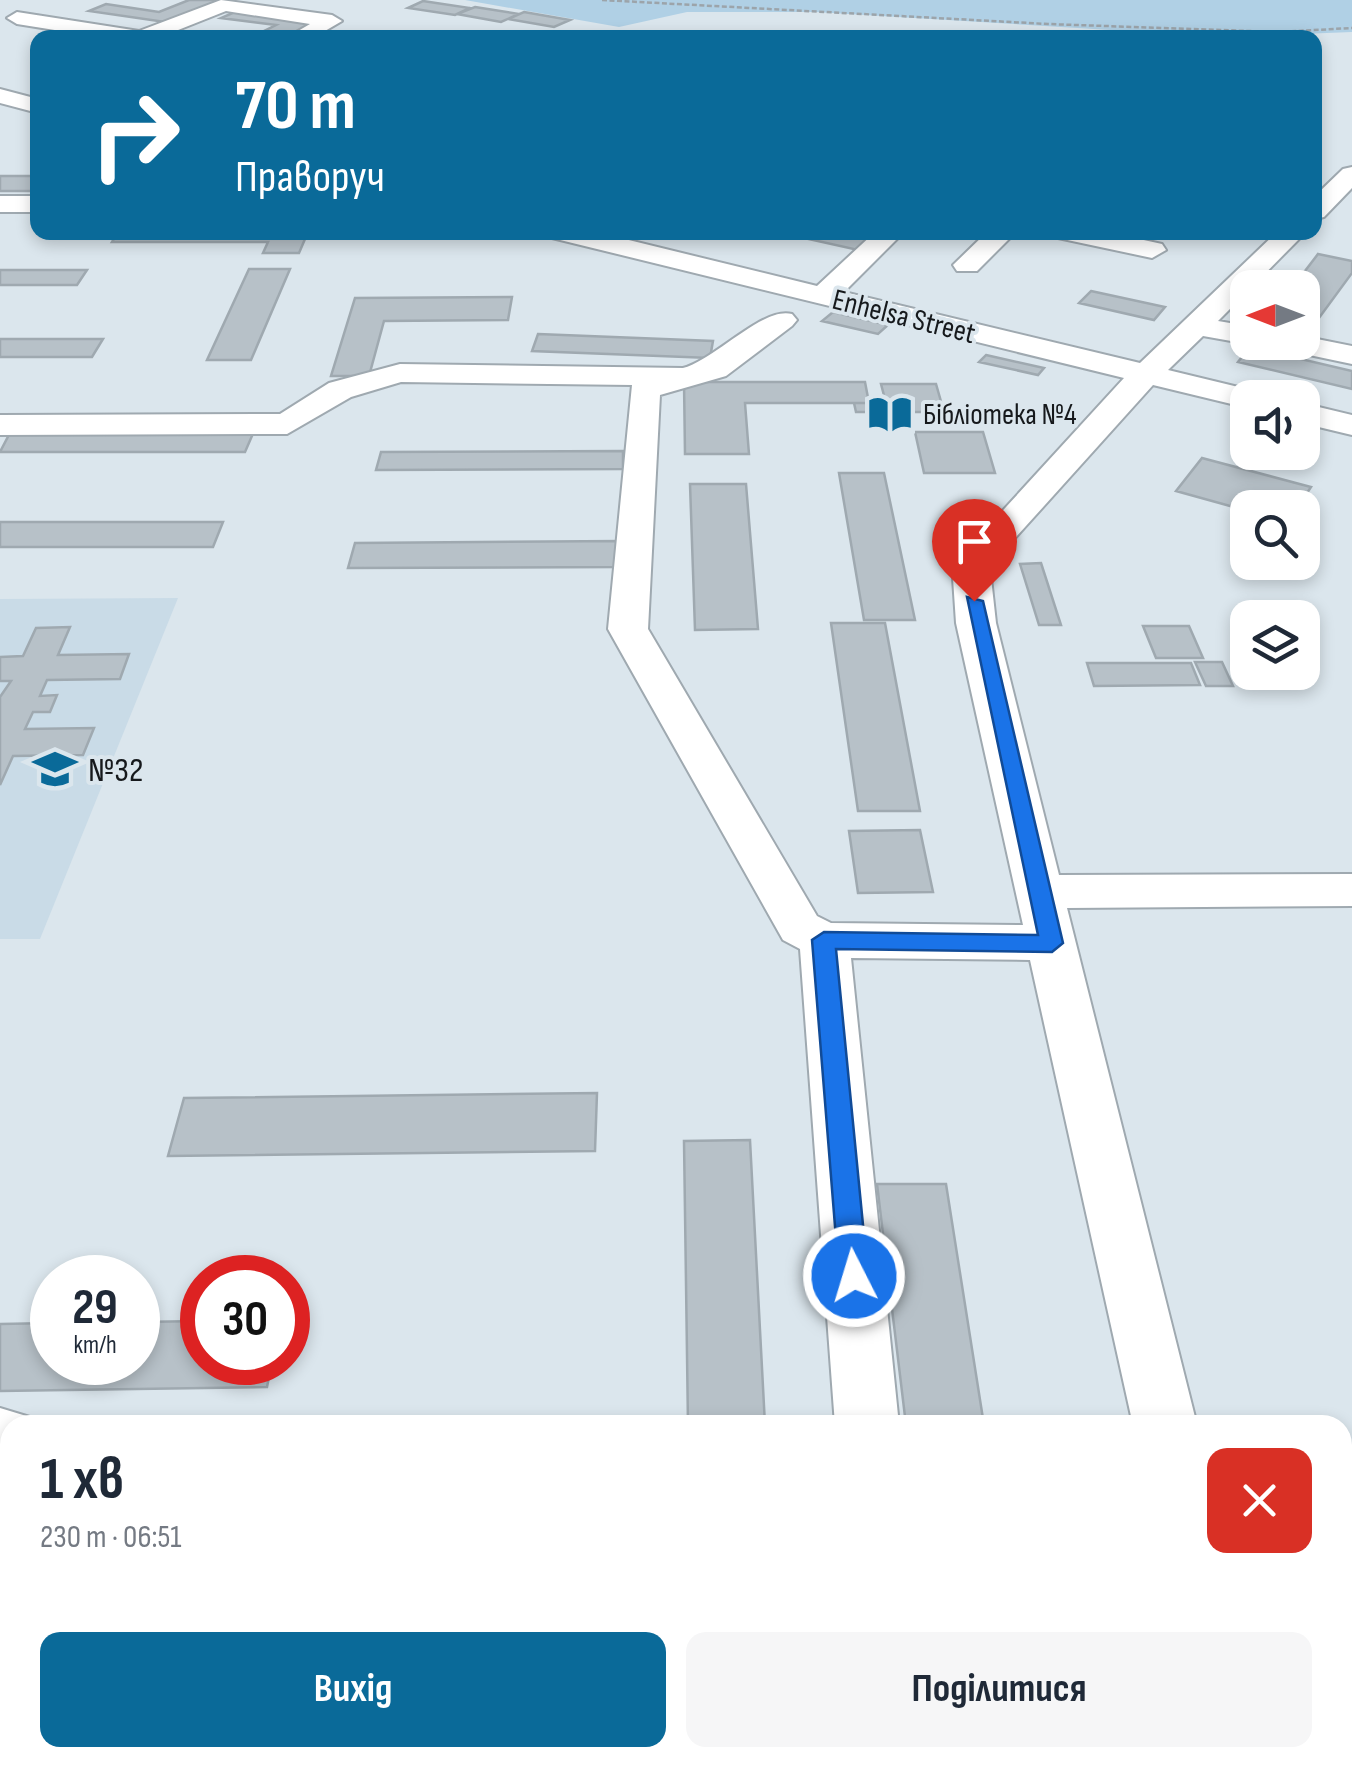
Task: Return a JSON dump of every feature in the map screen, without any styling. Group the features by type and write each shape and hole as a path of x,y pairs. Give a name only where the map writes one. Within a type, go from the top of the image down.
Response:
{"street":[{"path":"8,21 65,0"},
{"path":"161,30 224,5 332,20 312,30"},
{"path":"8,21 84,30"},
{"path":"2,99 30,104"},
{"path":"1322,206 1352,174"},
{"path":"0,204 30,204"},
{"path":"1322,215 1352,222"},
{"name":"Enhelsa Street","path":"594,240 1230,395"},
{"path":"824,296 883,240"},
{"path":"967,265 995,240"},
{"path":"1105,240 1152,250"},
{"path":"1163,1415 976,623 972,578 992,542 1102,416 1149,375 1285,240"},
{"path":"782,320 716,369 644,390 628,628 800,928 824,940 1052,943"},
{"path":"1198,326 1230,332"},
{"path":"1320,348 1352,354"},
{"path":"0,425 286,424 340,390 400,373 689,376"},
{"path":"1320,417 1352,425"},
{"path":"1040,892 1352,890"},
{"path":"824,940 866,1415"}],"path":[{"path":"602,0 1220,30"},
{"path":"1315,30 1352,28"}],"shaded area":[{"path":"465,0 1352,0 1352,32 1322,33 1322,30 1110,30 816,12 687,12 619,27"},
{"name":"№32","path":"178,598 40,939 0,939 0,599"}],"building":[{"path":"189,0 220,0 165,22 89,11 106,4 159,12"},
{"path":"423,1 470,8 455,15 408,8"},
{"path":"475,7 519,14 501,22 457,14"},
{"path":"237,11 316,22 300,30 266,30 276,25 221,18"},
{"path":"524,12 570,20 554,27 508,19"},
{"path":"0,176 30,176 30,191 0,191"},
{"path":"305,240 299,253 263,253 268,242 112,242"},
{"path":"813,240 871,240 858,250"},
{"path":"1318,254 1352,261 1352,273 1320,317 1320,270 1306,270"},
{"path":"249,269 290,269 251,360 207,360"},
{"path":"0,270 87,270 77,285 0,285"},
{"path":"1091,291 1165,307 1154,320 1079,303"},
{"path":"512,297 508,320 384,321 369,376 331,376 355,298"},
{"path":"833,312 888,325 878,334 822,321"},
{"path":"538,334 713,341 710,358 532,351"},
{"path":"0,339 103,339 92,357 0,357"},
{"path":"986,355 1044,368 1038,375 979,362"},
{"path":"1305,360 1352,371 1352,389 1320,380 1238,362"},
{"path":"684,382 865,382 869,403 745,403 749,454 685,454"},
{"path":"881,384 936,384 944,412 856,412 854,403 886,403"},
{"path":"12,429 255,429 245,452 0,452"},
{"path":"915,432 983,432 995,473 924,473"},
{"path":"623,451 623,469 376,470 381,452"},
{"path":"1202,458 1230,465 1230,470 1247,470 1311,487 1230,490 1230,506 1176,491"},
{"path":"839,473 884,473 915,620 864,620"},
{"path":"690,484 746,484 758,629 695,630"},
{"path":"0,522 223,522 213,547 0,547"},
{"path":"621,541 620,567 348,568 355,543"},
{"path":"1041,563 1061,625 1039,625 1020,564"},
{"path":"831,623 885,623 920,811 858,811"},
{"path":"1143,626 1189,626 1203,658 1156,658"},
{"path":"70,627 58,655 129,654 120,679 47,680 40,696 57,695 50,712 33,712 25,729 94,728 83,755 13,756 0,785 0,697 11,681 0,681 0,657 23,656 36,628"},
{"path":"1195,662 1222,662 1230,686 1206,686"},
{"path":"1087,663 1191,663 1200,685 1094,686"},
{"path":"920,830 933,892 858,893 849,831"},
{"path":"597,1093 595,1151 168,1156 184,1098"},
{"path":"750,1140 764,1415 688,1415 684,1141"},
{"path":"877,1184 946,1184 982,1415 905,1415"},
{"path":"180,1321 180,1385 267,1387 0,1391 0,1324 30,1323 30,1385 160,1385 160,1322"}],"place":[{"name":"Бібліотека №4","path":"890,414"},
{"name":"№32","path":"55,769"}],"route":[{"path":"854,1276 824,940 1052,943 974,601"}]}
